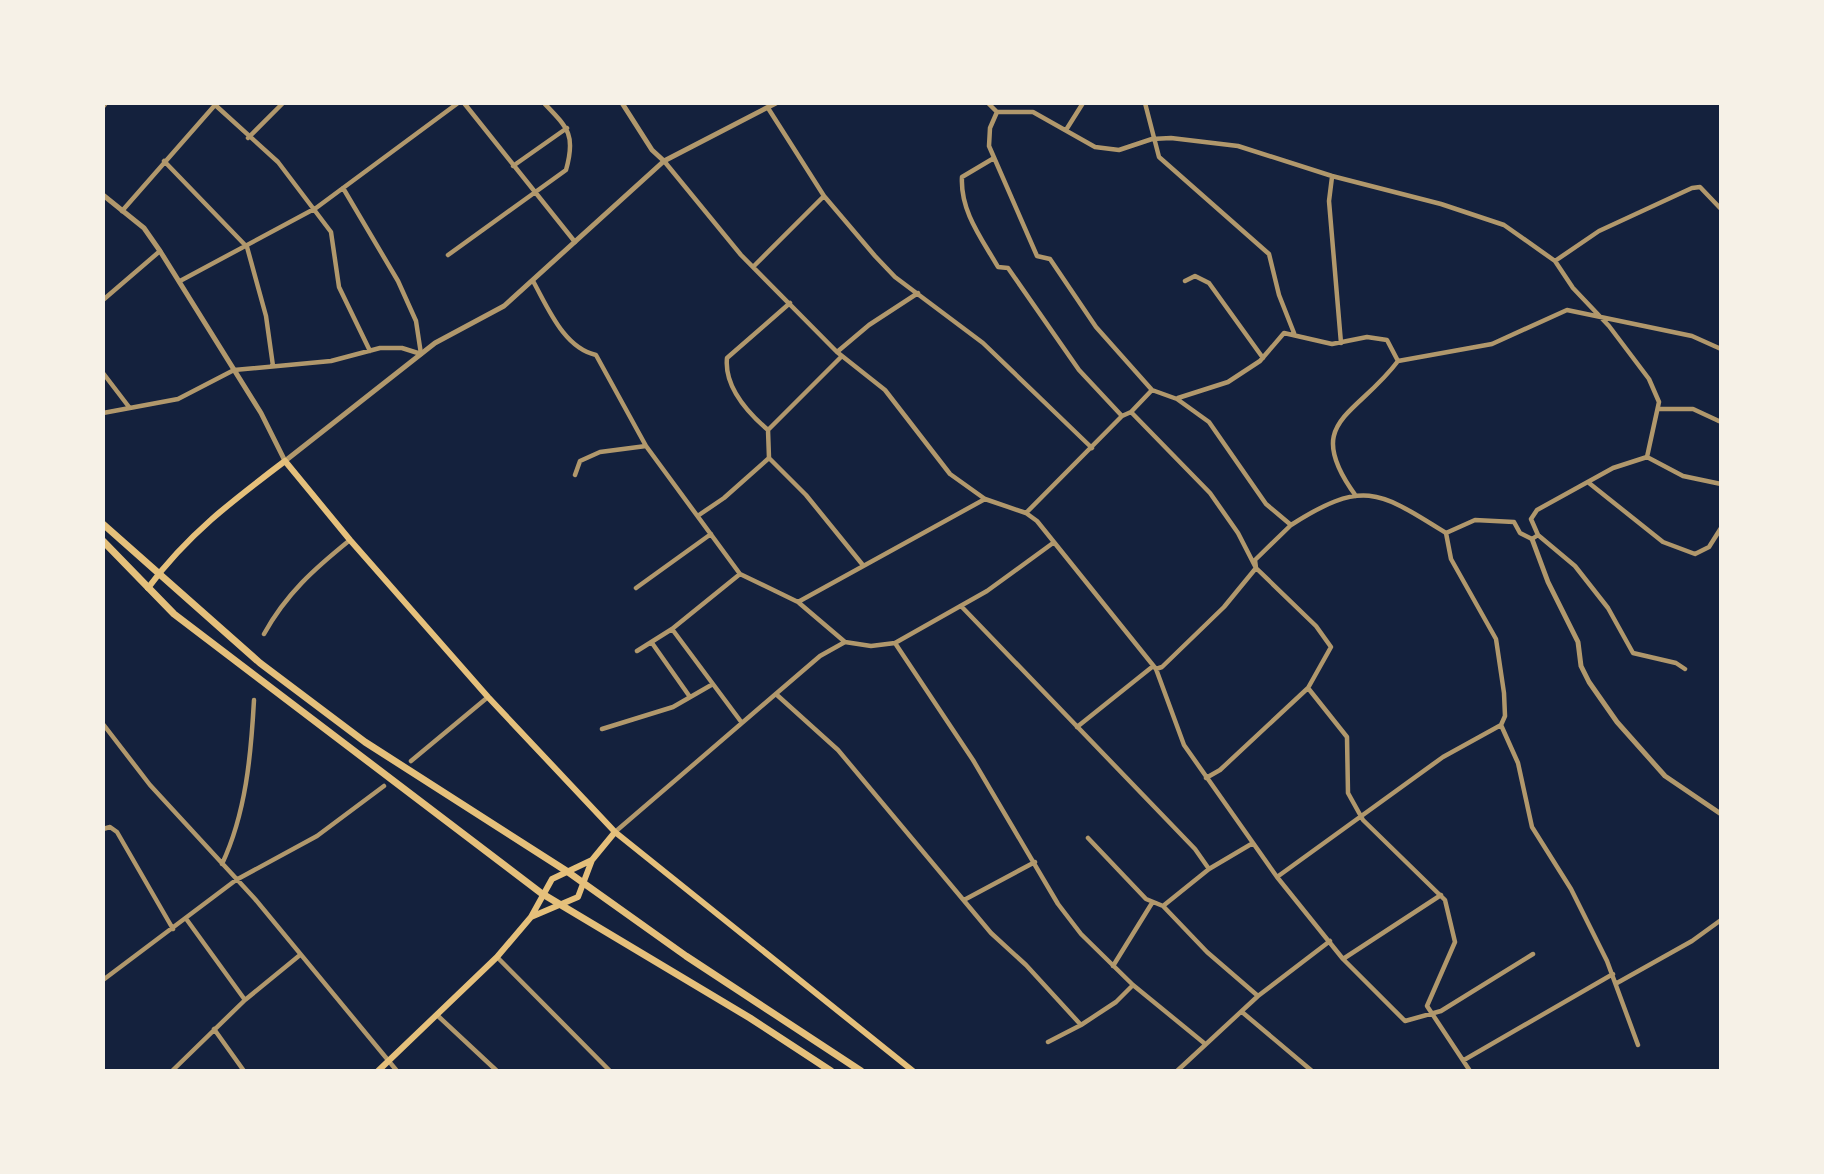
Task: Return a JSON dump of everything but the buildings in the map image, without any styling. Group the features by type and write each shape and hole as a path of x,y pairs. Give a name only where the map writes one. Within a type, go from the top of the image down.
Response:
{"main road":[{"path":"148,588 209,518 285,461 349,540 488,697 615,832 913,1071"},
{"path":"103,524 260,663 365,742 568,872 686,956 861,1071"},
{"path":"103,541 174,614 541,893 750,1018 831,1071"},
{"path":"531,918 574,900 584,884 593,860 615,832"},
{"path":"378,1071 497,957 531,918 541,893 552,879 593,860"}],"street":[{"path":"248,138 283,103"},
{"path":"180,281 316,208 458,103"},
{"path":"464,103 575,242"},
{"path":"448,255 536,195 566,170 572,150 567,128 544,103"},
{"path":"622,103 652,150 728,240 837,352 886,390 950,474 985,499 1026,513 1037,521 1154,668 1184,744 1277,877 1343,959 1405,1021 1433,1014 1474,993 1533,954"},
{"path":"103,195 144,228 160,251 261,413 285,461 435,343 504,306 664,161 776,103"},
{"path":"988,103 997,112 1033,112 1096,147 1119,150 1152,139 1219,142 1332,177 1441,204 1504,225 1555,261 1649,379 1659,402 1647,457"},
{"path":"1066,130 1083,103"},
{"path":"1145,103 1152,139 1159,157 1269,254 1279,295 1294,333"},
{"path":"122,211 214,104 248,138 278,162 316,208 331,232 339,288 370,351"},
{"path":"768,108 824,196 895,277 919,292 951,322 983,343 1092,447"},
{"path":"997,112 990,128 989,146 1037,256 1050,259 1096,327 1152,390 1177,399 1209,422 1266,503 1291,525"},
{"path":"513,166 567,128"},
{"path":"994,158 962,177 961,194 972,222 998,267 1008,268 1079,370 1122,416"},
{"path":"164,161 247,247 266,316 273,366"},
{"path":"1332,177 1329,201 1341,343"},
{"path":"343,188 398,281 416,321 421,354"},
{"path":"1555,261 1599,231 1692,188 1705,190 1721,209"},
{"path":"754,265 824,196"},
{"path":"103,300 160,251"},
{"path":"1185,281 1195,276 1209,283 1263,358"},
{"path":"533,281 559,327 581,352 596,355 646,446 740,573 797,602 845,642 872,646 895,643 961,606 1053,544"},
{"path":"837,352 869,325 919,292"},
{"path":"790,303 727,358 729,381 751,415 768,430 769,458 806,495 862,564"},
{"path":"1356,496 1335,466 1333,434 1339,423 1371,393 1398,360 1492,344 1559,311 1573,310 1692,337 1721,349"},
{"path":"1177,399 1215,389 1263,358 1277,338 1284,333 1294,333 1318,342 1341,343 1367,337 1387,340 1398,360"},
{"path":"103,413 178,399 234,370 331,361 370,351 402,348 421,354"},
{"path":"768,430 842,356"},
{"path":"103,373 129,407"},
{"path":"1026,513 1122,416 1131,412 1152,390"},
{"path":"1658,409 1693,409 1721,422"},
{"path":"1131,412 1217,502 1256,568 1317,626 1331,647 1308,688 1220,770 1206,778"},
{"path":"575,475 580,461 600,452 646,446"},
{"path":"1721,484 1683,476 1647,457 1613,468 1537,510 1531,519 1548,582 1577,642 1581,666 1589,682 1617,722 1665,776 1721,814"},
{"path":"699,515 724,498 769,458"},
{"path":"1589,483 1663,542 1695,554 1709,547 1721,528"},
{"path":"1077,727 1154,668 1162,667 1224,607 1256,568 1255,560 1291,525 1317,509 1356,496 1393,500 1447,533 1451,559 1496,639 1504,693 1505,716 1501,725 1443,757 1277,877"},
{"path":"797,602 862,564 968,512 985,499"},
{"path":"1447,533 1475,520 1514,522 1520,533 1535,537 1575,566 1608,608 1633,653 1676,663 1685,669"},
{"path":"636,588 711,534"},
{"path":"264,634 285,599 306,575 349,540"},
{"path":"637,651 672,629 740,573"},
{"path":"961,606 1195,849 1209,869"},
{"path":"672,629 742,723"},
{"path":"615,832 820,656 845,642"},
{"path":"652,643 690,697"},
{"path":"895,643 973,760 1058,904 1081,934 1133,985 1204,1044"},
{"path":"601,729 658,713 713,684"},
{"path":"1308,688 1347,737 1348,793 1360,815 1445,900 1455,942 1427,1006 1470,1071"},
{"path":"777,695 846,759 991,933 1026,965 1081,1025"},
{"path":"411,761 488,697"},
{"path":"222,864 233,843 241,808 251,747 254,700"},
{"path":"103,724 150,785 236,880 397,1071"},
{"path":"1501,725 1518,763 1532,827 1571,889 1613,974 1638,1045"},
{"path":"103,980 187,920 236,880 317,836 384,786"},
{"path":"103,829 110,827 117,832 173,929"},
{"path":"1088,838 1152,903 1163,906 1207,952 1258,996"},
{"path":"1163,906 1209,869 1253,843"},
{"path":"964,900 1035,862"},
{"path":"1343,959 1441,895"},
{"path":"1113,966 1152,903"},
{"path":"187,920 245,1000"},
{"path":"1617,983 1692,941 1721,920"},
{"path":"1177,1071 1258,996 1330,941"},
{"path":"172,1071 245,1000 300,955"},
{"path":"497,957 610,1071"},
{"path":"1464,1060 1613,974"},
{"path":"1048,1041 1081,1025 1116,1002 1133,985"},
{"path":"1242,1012 1312,1071"},
{"path":"437,1015 496,1071"},
{"path":"214,1029 244,1071"}]}
